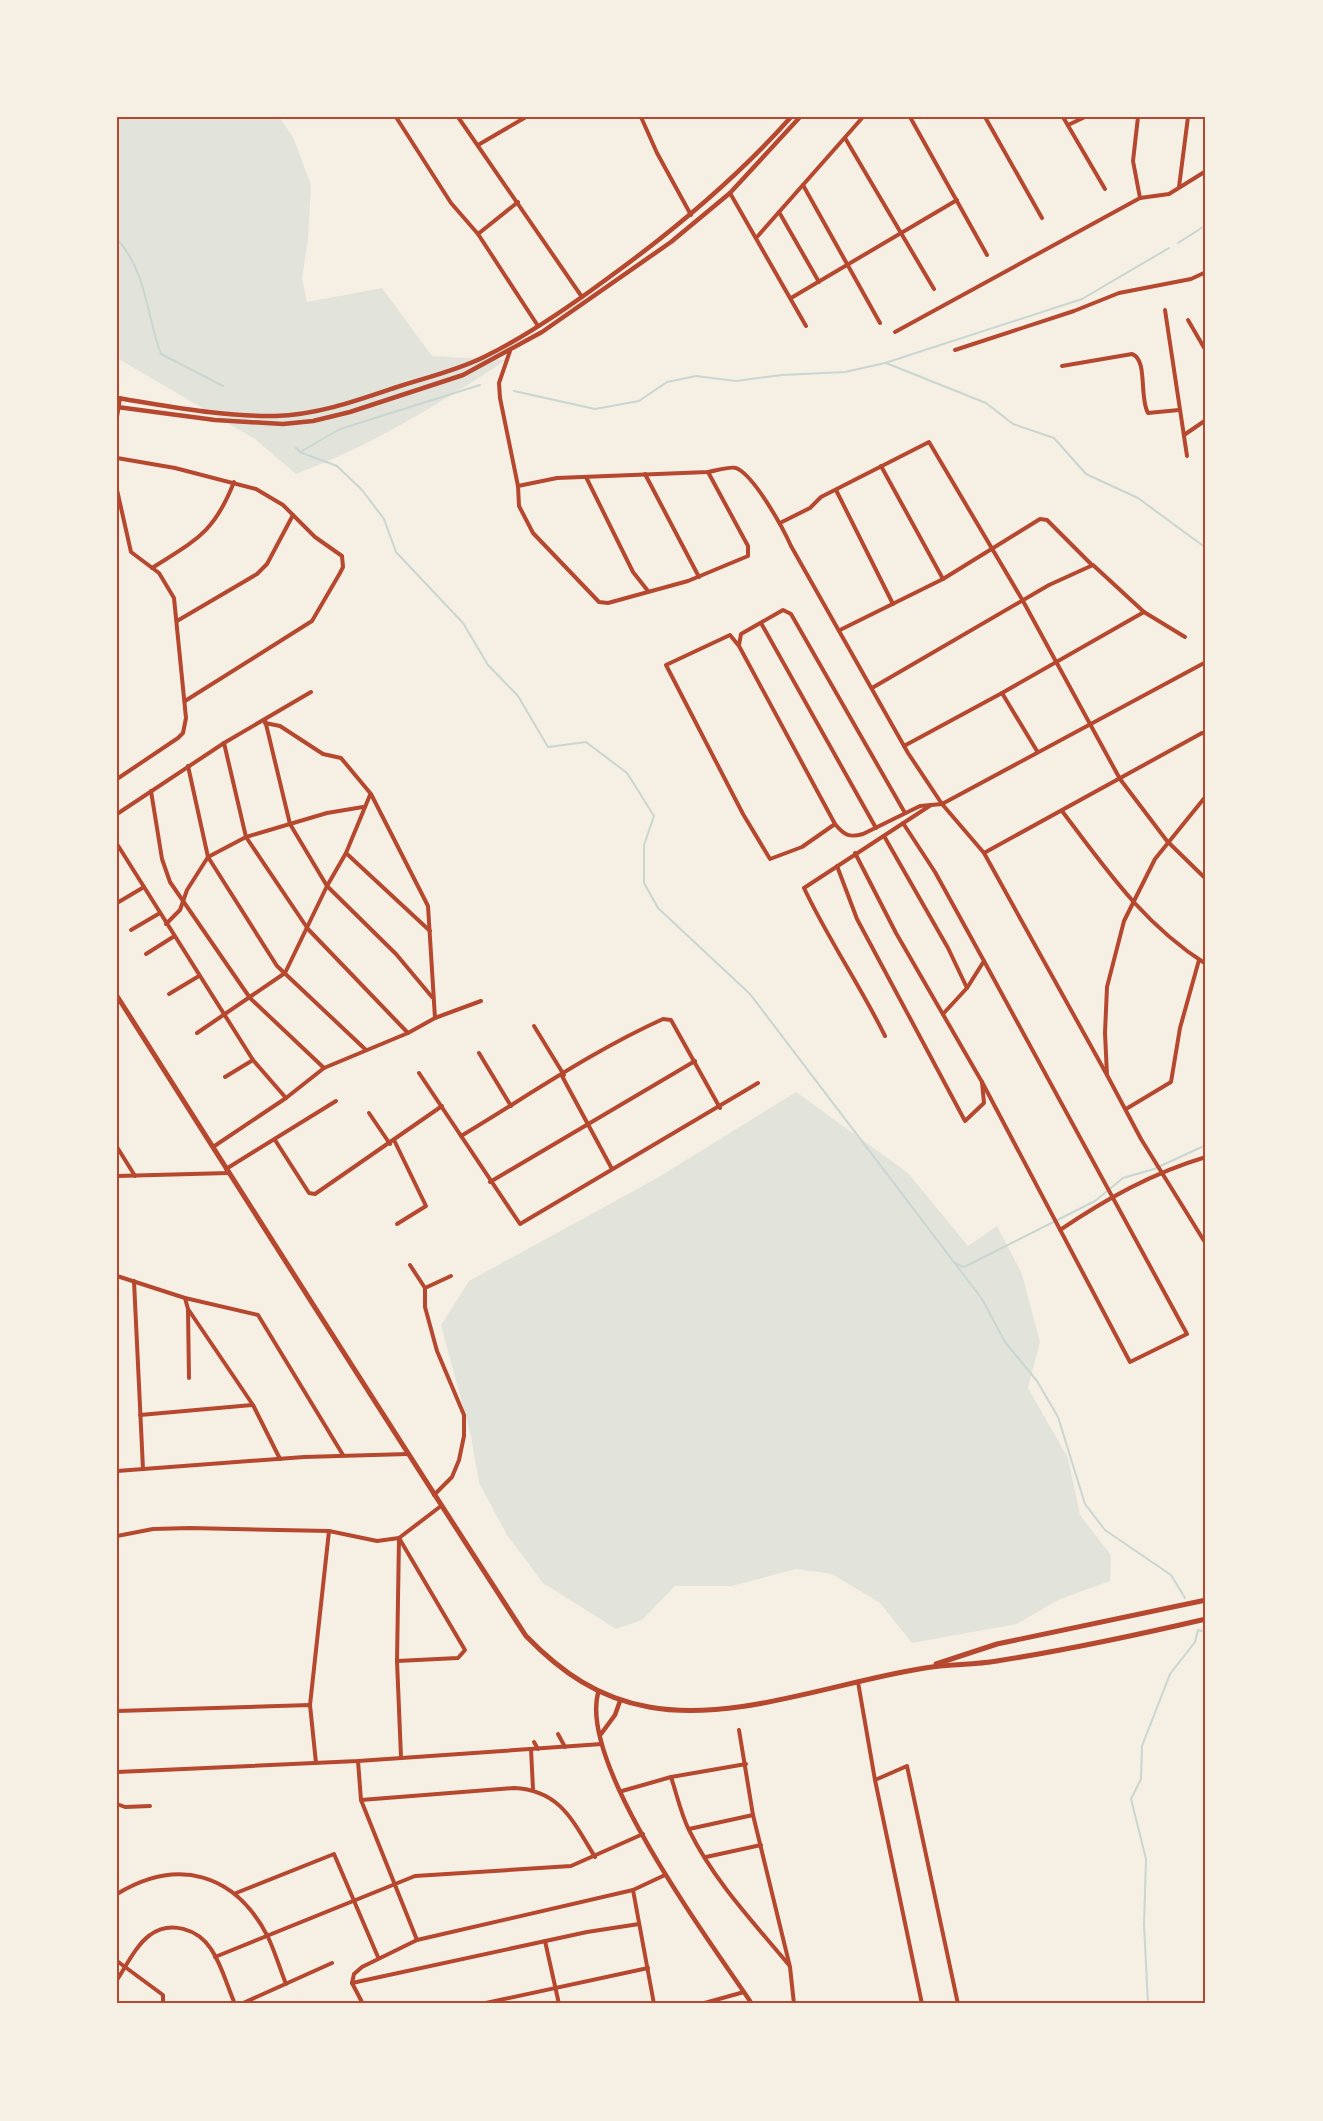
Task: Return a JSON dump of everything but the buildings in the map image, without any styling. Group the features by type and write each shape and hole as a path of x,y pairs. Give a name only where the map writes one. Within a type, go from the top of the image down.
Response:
{"main road":[{"path":"117,996 526,1636 549,1660 598,1692 620,1701 671,1710 713,1709 926,1668 995,1662 1206,1619"},
{"path":"926,1668 997,1644 1206,1600"}],"street":[{"path":"396,117 451,203 478,234 538,326"},
{"path":"458,117 582,297"},
{"path":"478,145 526,117"},
{"path":"642,117 657,153 691,215"},
{"path":"117,417 118,398 241,414 275,416 312,412 348,404 484,357 582,297 691,215 725,186 791,117"},
{"path":"118,407 215,420 283,424 313,421 350,412 463,375 510,351 626,276 730,193 800,117"},
{"path":"757,237 863,117"},
{"path":"910,117 987,255"},
{"path":"985,117 1042,218"},
{"path":"1063,117 1105,189"},
{"path":"1068,126 1084,117"},
{"path":"1138,117 1133,161 1140,198"},
{"path":"1179,187 1188,117"},
{"path":"845,138 934,289"},
{"path":"895,332 1140,198 1169,194 1206,171"},
{"path":"803,185 880,323"},
{"path":"730,193 806,326"},
{"path":"791,298 957,200"},
{"path":"478,234 518,201"},
{"path":"779,212 819,282"},
{"path":"955,350 1074,311 1119,293 1191,279 1206,272"},
{"path":"1165,310 1187,456"},
{"path":"1188,320 1206,351"},
{"path":"510,351 499,383 518,486 519,506 528,526 595,599 608,603 699,577 748,556 749,552 708,472"},
{"path":"1062,366 1132,354 1141,360 1142,385 1148,413 1179,410"},
{"path":"1184,435 1206,420"},
{"path":"780,522 810,508 836,490 929,442 1023,601 1120,779 1167,841 1206,879"},
{"path":"117,458 234,482 256,489 283,505 315,537 342,556 343,567 312,621 185,701"},
{"path":"881,466 943,579"},
{"path":"518,486 586,477 708,472 736,468 756,488 780,522 790,546 840,630 904,746 942,804 984,854 1126,1109 1194,1228 1206,1244"},
{"path":"645,473 699,577"},
{"path":"586,477 637,580 649,591"},
{"path":"152,568 213,526 223,511 234,482"},
{"path":"117,490 131,552 167,581 174,598 185,701 183,733 117,779"},
{"path":"836,490 893,604"},
{"path":"177,621 257,574 267,564 293,515"},
{"path":"840,630 943,579 1040,519 1047,520 1144,612 1185,638"},
{"path":"872,688 1049,585 1093,565"},
{"path":"739,646 741,634 783,610 795,618 905,813"},
{"path":"904,746 1144,612"},
{"path":"761,623 876,828"},
{"path":"834,824 802,847 770,859 743,814 666,665 730,635 739,646 834,824 843,835 853,837 920,806 942,804 1089,722 1206,662"},
{"path":"117,814 224,743 265,722 311,692"},
{"path":"1002,693 1037,751"},
{"path":"265,722 280,726 322,754 341,758 371,794 424,897 430,916 432,998 435,1018"},
{"path":"265,722 290,824 327,886 396,954 432,998"},
{"path":"984,854 1202,733 1206,734"},
{"path":"224,743 246,837 308,929 408,1033"},
{"path":"188,766 207,857 277,966 366,1050"},
{"path":"151,791 165,872 250,998 324,1068"},
{"path":"197,1033 285,973 327,886 346,853 371,794"},
{"path":"1107,1075 1105,1033 1107,987 1124,921 1167,841 1206,796"},
{"path":"885,1036 863,993 826,933 804,888 932,805"},
{"path":"166,924 180,910 183,900 207,857 246,837 327,813 364,806"},
{"path":"1061,811 1132,903 1176,944 1206,964"},
{"path":"855,853 982,1082 1130,1362 1187,1334 936,872 903,823"},
{"path":"884,836 948,948 967,988"},
{"path":"117,844 173,937 253,1060 286,1098"},
{"path":"346,853 430,932"},
{"path":"837,866 858,919 964,1121 984,1103 982,1082"},
{"path":"117,903 144,887"},
{"path":"131,930 160,913"},
{"path":"146,954 173,937"},
{"path":"1126,1109 1171,1082 1180,1028 1198,960"},
{"path":"943,1014 967,988 984,961"},
{"path":"169,994 199,976"},
{"path":"213,1147 286,1098 324,1068 408,1033 435,1018 481,1001"},
{"path":"461,1136 610,1044 663,1019 671,1020 720,1108"},
{"path":"534,1026 563,1075 612,1169"},
{"path":"479,1053 511,1106"},
{"path":"225,1077 253,1060"},
{"path":"490,1182 695,1061"},
{"path":"419,1073 520,1224 720,1108 758,1083"},
{"path":"117,1176 228,1171 336,1101"},
{"path":"275,1140 312,1194 442,1106"},
{"path":"369,1113 392,1142 426,1206 397,1224"},
{"path":"117,1147 135,1176"},
{"path":"1060,1230 1112,1195 1162,1172 1206,1157"},
{"path":"410,1265 425,1288 425,1307 437,1351 464,1415 464,1436 459,1460 452,1477 434,1495"},
{"path":"117,1276 185,1298 258,1315 343,1455"},
{"path":"425,1288 451,1276"},
{"path":"134,1281 143,1469"},
{"path":"185,1298 188,1309 189,1378"},
{"path":"188,1309 253,1405 280,1459"},
{"path":"140,1415 253,1405"},
{"path":"117,1471 343,1455 408,1454"},
{"path":"117,1536 153,1529 190,1527 329,1531 377,1540 399,1538 441,1506"},
{"path":"316,1763 310,1705 329,1531"},
{"path":"399,1538 397,1661 401,1757"},
{"path":"397,1661 458,1658 465,1650 399,1538"},
{"path":"858,1681 874,1780 922,2004"},
{"path":"598,1692 594,1710 602,1744 643,1834 665,1875 752,2004"},
{"path":"601,1734 615,1715 620,1701"},
{"path":"117,1711 310,1705"},
{"path":"739,1730 753,1815 790,1967 794,2004"},
{"path":"558,1734 565,1747"},
{"path":"534,1742 538,1749"},
{"path":"117,1772 358,1761 602,1744"},
{"path":"531,1749 533,1789"},
{"path":"358,1761 361,1800 417,1940"},
{"path":"622,1791 671,1777 746,1764"},
{"path":"874,1780 907,1766 958,2004"},
{"path":"671,1777 689,1829 725,1888 790,1967"},
{"path":"361,1800 514,1788 533,1789 555,1801 570,1816 595,1857"},
{"path":"1205,2004 1206,1790"},
{"path":"117,1804 125,1807 150,1806"},
{"path":"689,1829 753,1815"},
{"path":"215,1956 353,1899 416,1876 451,1872 548,1870 571,1866 643,1834"},
{"path":"706,1857 761,1845"},
{"path":"236,1893 334,1854 378,1957"},
{"path":"117,1894 138,1881 160,1875 189,1874 213,1880 236,1893 267,1936 286,1984"},
{"path":"363,2004 352,1983 354,1974 378,1957 417,1940 633,1890 665,1875"},
{"path":"633,1890 654,2004"},
{"path":"352,1983 545,1941 639,1924"},
{"path":"117,1980 149,1935 163,1929 179,1927 204,1940 215,1956 235,2004"},
{"path":"545,1941 559,2004"},
{"path":"117,1961 163,1995 163,2004"},
{"path":"241,2004 332,1963"},
{"path":"480,2004 648,1968"},
{"path":"700,2004 744,1992"}],"shaded area":[{"path":"117,117 279,117 293,137 311,185 308,240 302,278 307,302 382,288 432,356 506,360 404,423 351,451 296,474 255,439 117,358"},
{"path":"796,1092 908,1173 968,1246 997,1226 1022,1274 1040,1342 1028,1388 1068,1458 1080,1515 1111,1555 1110,1581 1058,1600 1017,1624 912,1643 880,1603 832,1574 796,1569 732,1586 675,1586 642,1620 616,1629 543,1583 507,1535 479,1483 471,1436 441,1325 469,1281 659,1177"}],"waterway":[{"path":"1178,243 1206,225"},
{"path":"117,239 127,252 140,279 161,354 223,386"},
{"path":"514,391 595,409 639,401 667,382 696,376 736,381 782,375 845,372 885,363 1082,299 1169,248"},
{"path":"886,363 986,403 1013,424 1054,438 1086,474 1138,498 1206,548"},
{"path":"296,448 300,452 340,429 480,385"},
{"path":"300,452 337,466 362,490 384,519 396,552 463,623 488,665 518,696 548,747 586,742 627,773 654,816 644,845 644,883 658,908 750,994 982,1299 1005,1342 1037,1381 1058,1417 1085,1504 1105,1530 1171,1575 1185,1598"},
{"path":"955,1263 964,1267 1095,1201 1123,1178 1154,1169 1206,1145"},
{"path":"1148,2004 1144,1924 1146,1859 1131,1799 1141,1779 1142,1746 1170,1674 1195,1642 1198,1630 1206,1632"}]}
